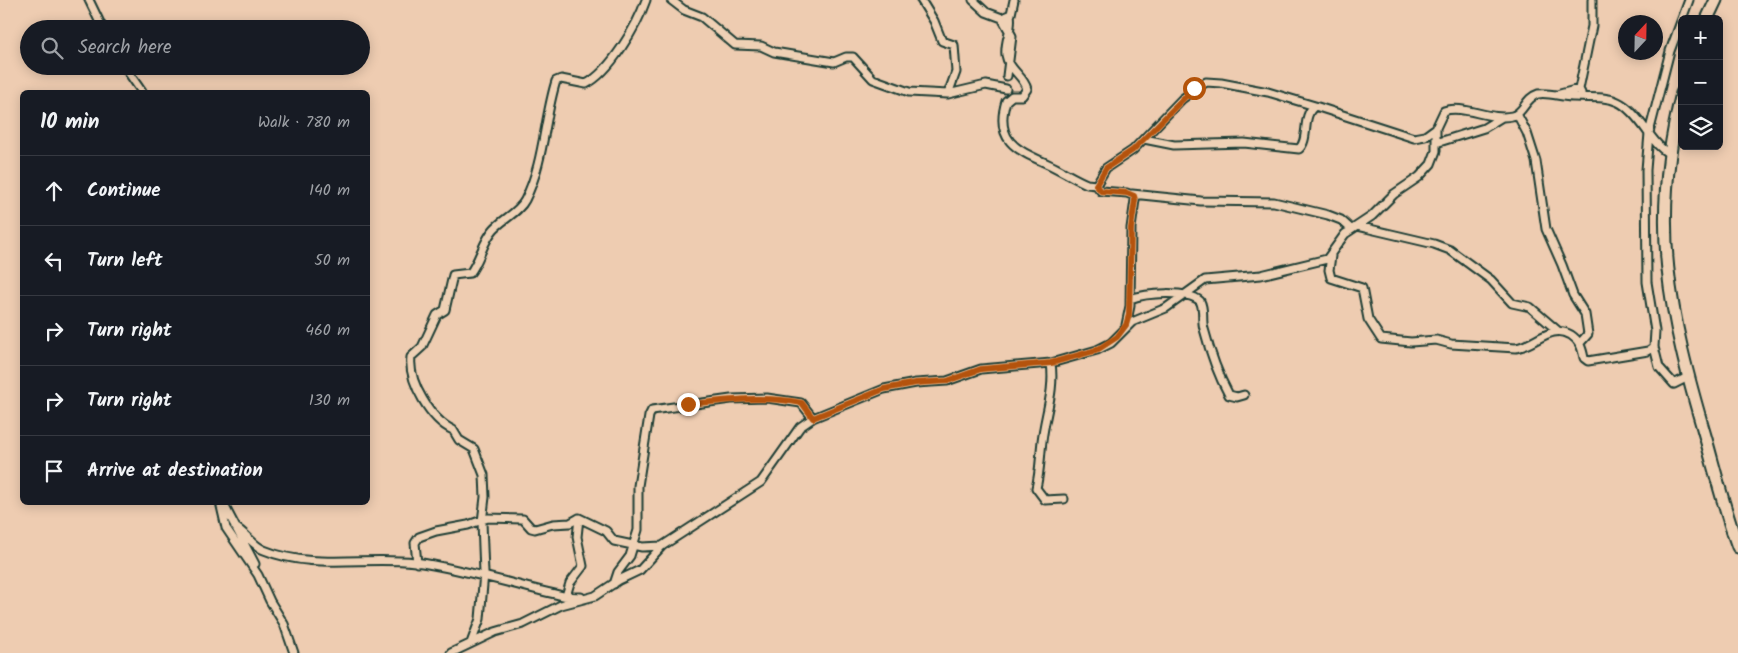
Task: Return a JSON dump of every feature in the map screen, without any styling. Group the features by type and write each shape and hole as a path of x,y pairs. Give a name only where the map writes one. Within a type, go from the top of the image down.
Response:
{"highway":[{"path":"1709,15 1716,0"},
{"path":"1679,105 1668,153 1664,238 1677,335 1738,548"}],"street":[{"path":"89,0 99,20"},
{"path":"471,643 480,619 484,576 482,522 485,497 484,476 475,450 460,442 454,430 445,427 436,418 413,376 411,357 422,347 437,315 445,310 453,275 470,273 479,260 492,232 524,202 539,156 547,109 556,81 560,79 586,84 600,75 635,28 646,0"},
{"path":"671,0 684,10 702,18 735,45 761,46 774,52 834,62 846,57 853,57 871,77 888,86 909,92 948,94 986,85 1006,89"},
{"path":"921,0 934,21 943,42 952,43 954,46 956,72 948,94"},
{"path":"973,0 986,12 1002,18 1012,36 1010,65 1007,76 1004,128 1012,145 1024,154 1076,179 1096,185 1105,192 1202,201 1274,202 1334,217 1354,227 1434,244 1450,250 1491,280 1512,303 1530,307 1558,331 1568,334 1580,343 1584,358 1588,361 1648,351 1654,347"},
{"path":"1007,76 1005,66 1006,55 1010,16 1014,0"},
{"path":"1579,89 1592,26 1592,0"},
{"path":"1688,376 1678,383 1672,382 1659,367 1654,347 1645,241 1646,170 1649,133 1670,52 1689,0"},
{"path":"1002,18 1010,16"},
{"path":"1006,55 1010,65 1024,82 1026,89 1024,95 1012,96 1006,101"},
{"path":"130,75 141,90"},
{"path":"1096,185 1106,168 1133,150 1182,99 1206,82 1221,82 1268,92 1414,138 1425,136 1436,128"},
{"path":"1555,96 1579,89"},
{"path":"1579,89 1586,96"},
{"path":"1558,331 1526,346 1516,348 1451,344 1436,340 1410,342 1383,340 1377,335 1368,319 1362,288 1330,278 1331,256 1340,240 1354,227 1372,216 1394,194 1425,172 1435,157 1436,128 1441,115 1448,109 1502,117 1518,114 1531,98 1538,94 1606,98 1623,104 1631,110 1656,144 1668,153"},
{"path":"1144,139 1174,145 1244,143 1299,149 1303,144 1310,111 1315,106"},
{"path":"1518,114 1536,161 1546,229 1573,295 1587,320 1588,334 1580,343"},
{"path":"1436,143 1484,128 1502,117"},
{"path":"234,526 263,549 304,559 417,563 484,576 567,599 596,596 640,570 662,546 761,482 800,427 813,418 884,389 916,383 947,381 981,369 1051,363 1104,347 1117,337 1126,325 1130,299 1131,228 1135,200 1132,194"},
{"path":"1126,325 1157,312 1210,279 1268,274 1321,262 1331,256"},
{"path":"1130,299 1152,294 1198,299 1202,305 1203,324 1210,345 1212,360 1230,395 1244,395"},
{"path":"1051,363 1051,398 1042,440 1041,468 1036,488 1045,500 1050,502 1064,499"},
{"path":"614,584 633,545 639,527 638,486 649,416 653,410 731,399 768,398 802,403 813,418"},
{"path":"222,505 226,528 258,575"},
{"path":"223,505 250,554 270,601 284,624 294,653"},
{"path":"417,563 415,543 419,537 436,531 482,522 489,518 523,519 530,528 535,529 552,524 570,523 580,518"},
{"path":"580,518 606,531 612,541 633,545 662,546"},
{"path":"451,653 495,632 523,624 567,599 570,583 583,566 577,537 580,518"}],"route":[{"path":"688,404 731,399 772,399 802,403 813,418 884,389 916,383 947,381 981,369 1051,363 1104,347 1117,337 1126,325 1129,315 1131,228 1135,200 1132,194 1101,191 1096,185 1106,168 1138,146 1194,88"}]}
